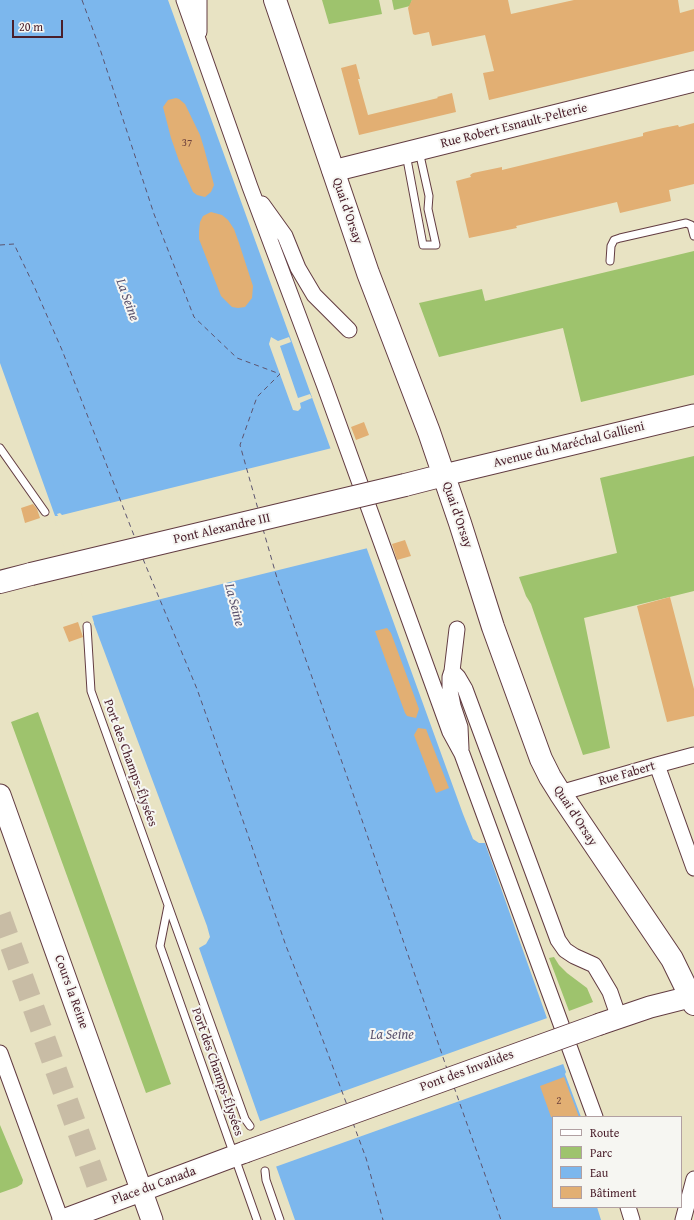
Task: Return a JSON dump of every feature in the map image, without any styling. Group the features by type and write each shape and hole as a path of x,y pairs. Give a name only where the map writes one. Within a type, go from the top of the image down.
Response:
{"main road":[{"name":"Quai d'Orsay","path":"275,0 368,273 424,418 493,627 536,745 550,777 613,874 667,952 693,998"},
{"name":"Pont Alexandre III","path":"0,582 444,475"}],"street":[{"path":"184,0 250,187 321,376 450,732 462,754 595,1116"},
{"path":"199,0 199,45"},
{"name":"Rue Robert Esnault-Pelterie","path":"333,171 412,150 694,81"},
{"path":"250,187 286,236 298,268 314,295 349,330"},
{"name":"Avenue du Maréchal Gallieni","path":"444,475 694,415"},
{"path":"458,629 450,677 450,691 460,727 462,754"},
{"path":"452,671 458,677 465,689 558,940 565,950 594,965 610,992 609,1021"},
{"name":"Rue Fabert","path":"560,793 694,756"},
{"path":"657,765 694,868"},
{"name":"Cours la Reine","path":"0,795 152,1220"},
{"name":"Pont des Invalides","path":"240,1154 609,1021 693,998"},
{"path":"0,1053 62,1220"},
{"name":"Place du Canada","path":"62,1220 240,1154"},
{"path":"683,1220 694,1179"},
{"path":"628,1208 632,1220"}],"lane":[{"path":"412,150 429,196 428,209 436,245 423,246 412,150"},
{"path":"610,261 611,246 614,240 620,238 686,223 691,225 694,236"},
{"path":"0,448 45,512"},
{"name":"Port des Champs-Élysées","path":"87,626 91,691 245,1119 250,1126"},
{"name":"Port des Champs-Élysées","path":"168,904 160,946 240,1154 256,1220"},
{"path":"265,1171 266,1180 280,1220"}],"green space":[{"path":"322,0 379,0 382,14 329,24"},
{"path":"392,0 412,0 410,6 394,10"},
{"path":"694,251 694,375 581,402 563,328 439,357 419,303 482,289 485,301"},
{"path":"694,456 694,591 584,618 610,748 583,755 531,604 526,596 519,577 617,553 600,478"},
{"path":"38,712 171,1084 146,1093 11,722"},
{"path":"554,957 567,973 587,988 593,1002 569,1011 549,958"},
{"path":"0,1125 23,1180 22,1184 17,1187 0,1193"}],"water":[{"name":"La Seine","path":"0,0 168,0 463,814 473,839 479,843 485,843 581,1116 552,1116 552,1208 597,1208 601,1220 295,1220 199,948 206,944 210,937 207,926 91,616 0,363"}],"pier":[{"path":"271,337 278,341 289,337 291,342 280,346 298,398 310,394 312,398 300,403 301,408 298,411 293,410 269,344"},
{"path":"332,448 368,548 92,616 94,623 92,624 53,516 58,516 57,514 60,513 62,515"},
{"path":"550,1017 566,1063 275,1167 258,1122"}],"building":[{"path":"412,0 508,0 511,14 574,0 678,0 680,13 694,9 694,51 489,100 483,73 494,71 485,35 432,46 429,32 415,35 413,34 408,8"},
{"path":"356,64 360,79 358,79 368,115 438,98 437,97 452,93 456,112 359,135 341,68"},
{"path":"176,98 185,104 200,135 204,148 214,185 211,192 205,197 197,195 193,192 179,161 171,138 163,107 168,100"},
{"path":"694,123 694,184 669,190 671,201 620,213 617,202 516,226 517,228 469,238 456,181 471,177 470,175 473,173 502,167 502,170 643,136 643,133 646,132"},
{"path":"211,212 222,215 228,220 234,229 253,286 252,298 245,307 232,307 221,296 199,239 200,222 203,216"},
{"path":"364,422 369,435 356,440 351,427"},
{"path":"33,504 37,509 40,518 25,523 21,508"},
{"path":"405,540 411,556 397,560 392,544"},
{"path":"670,597 694,689 694,716 667,722 637,606"},
{"path":"78,622 83,637 69,642 63,627"},
{"path":"387,628 391,633 419,709 416,718 407,716 405,713 375,631"},
{"path":"418,728 426,729 449,788 436,793 414,735"},
{"path":"564,1077 579,1116 551,1117 540,1086"}],"ferry route":[{"path":"82,0 100,49 154,214 194,317 237,358 280,374 257,397 240,445 258,509"},
{"path":"0,245 14,244 34,286 62,350 135,538"},
{"path":"263,529 277,578 349,782 447,1069"},
{"path":"143,559 197,689 286,946 347,1105"},
{"path":"454,1087 501,1220"},
{"path":"353,1123 366,1158 383,1220"}],"tunnel":[{"path":"0,915 110,1220"}]}
